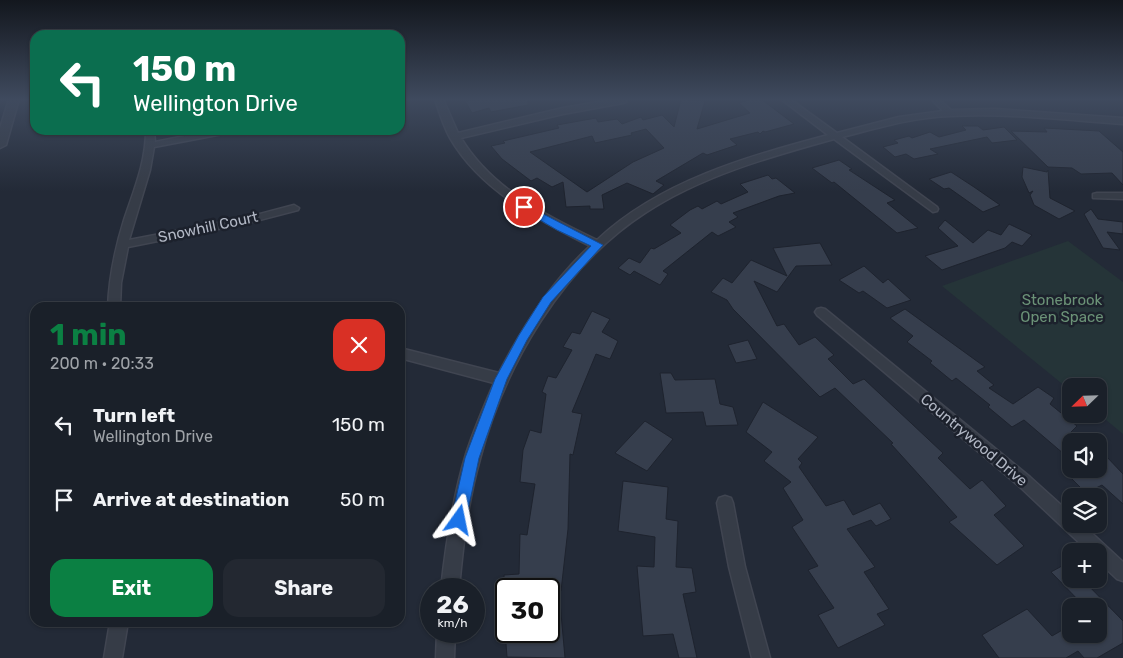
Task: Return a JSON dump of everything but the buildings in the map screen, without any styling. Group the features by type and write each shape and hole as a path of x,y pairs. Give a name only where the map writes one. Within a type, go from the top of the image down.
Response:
{"street":[{"path":"0,145 5,130"},
{"path":"450,130 472,162 497,186 524,207 561,228 598,245"},
{"path":"454,137 485,130"},
{"path":"826,130 933,209"},
{"path":"451,578 455,536 472,458 501,379 523,338 547,300 598,245 640,211 672,193 707,176 741,163 863,130"},
{"path":"114,302 122,246 147,170 151,145 150,135"},
{"path":"151,145 202,135"},
{"path":"1097,196 1123,196"},
{"name":"Snowhill Court","path":"122,246 248,220 294,208"},
{"name":"Countrywood Drive","path":"821,312 1025,482 1123,573"},
{"path":"405,354 501,379"},
{"path":"725,503 737,567 761,658"},
{"path":"113,658 118,627"},
{"path":"445,658 446,643"}],"green space":[{"name":"Stonebrook Open Space","path":"1068,241 1123,282 1123,434 1108,422 1108,378 1062,378 1062,384 942,286"}],"route":[{"path":"459,520 472,458 501,379 523,338 547,300 598,245 561,228 524,207"}]}
